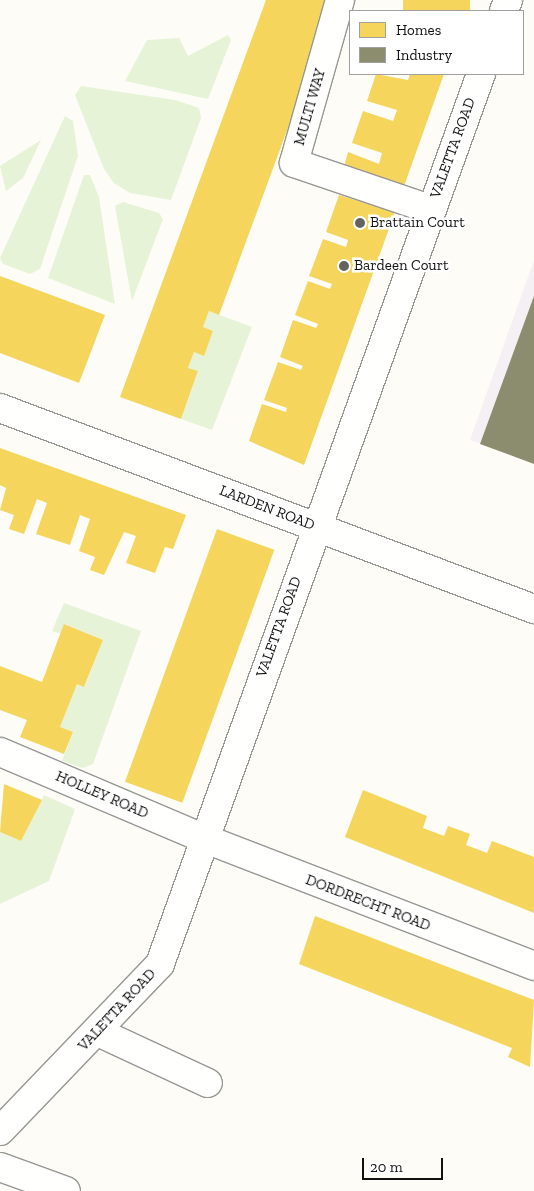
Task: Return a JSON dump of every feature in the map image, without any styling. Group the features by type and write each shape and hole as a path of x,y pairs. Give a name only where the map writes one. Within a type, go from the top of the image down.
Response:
{"street":[{"name":"MULTI WAY","path":"340,0 294,163 430,210"},
{"name":"VALETTA ROAD","path":"0,1132 98,1032 160,964 203,838 481,75"},
{"name":"LARDEN ROAD","path":"0,408 534,608"},
{"name":"HOLLEY ROAD","path":"0,752 203,838"},
{"name":"DORDRECHT ROAD","path":"203,838 534,966"},
{"path":"98,1032 208,1083"},
{"path":"0,1166 66,1191"}],"shaded area":[{"path":"534,260 534,463 470,440"}],"green space":[{"path":"228,35 231,40 208,99 125,81 147,40 179,38 188,56"},
{"path":"81,86 175,100 199,108 201,118 171,200 130,193 114,183 104,169 75,95"},
{"path":"65,116 73,121 78,156 40,269 30,274 3,264 0,258"},
{"path":"41,140 23,178 6,191 0,166"},
{"path":"84,175 90,175 99,197 115,304 48,278"},
{"path":"123,202 159,213 163,219 132,301 115,206"},
{"path":"209,311 252,327 212,430 181,419 198,372 188,368 194,352 204,355 213,331 203,327"},
{"path":"64,603 141,631 93,764 83,768 62,761 73,732 60,727 77,684 85,686 103,640 65,624 61,634 52,631"},
{"path":"44,795 75,809 49,881 0,904 0,832 21,841"}],"building: Homes":[{"path":"266,0 335,0 219,315 209,311 203,327 213,331 204,356 194,352 188,368 198,371 181,419 120,397"},
{"path":"403,0 470,0 470,10 403,10"},
{"path":"376,75 408,80 410,75 444,75 403,189 343,170 348,152 379,164 382,153 352,143 363,111 393,121 397,110 367,101"},
{"path":"339,195 395,212 304,465 249,441 262,404 286,412 287,408 264,400 278,362 301,370 303,366 280,357 293,320 316,328 318,324 295,315 308,281 330,289 332,284 309,276 323,239 346,247 348,240 326,232"},
{"path":"0,276 105,315 79,383 0,353"},
{"path":"0,448 186,515 173,549 165,547 155,573 126,563 136,536 124,532 104,575 90,570 95,557 79,551 90,519 80,515 70,545 36,534 47,503 37,499 24,534 9,529 14,515 0,510 6,488 0,485"},
{"path":"217,529 274,550 182,803 125,782"},
{"path":"64,624 103,640 84,687 77,684 60,727 73,732 64,754 20,737 27,720 0,710 0,666 42,682"},
{"path":"4,784 42,800 21,841 0,832"},
{"path":"363,790 427,816 423,828 444,836 448,826 470,834 466,845 487,853 492,841 534,857 534,913 345,837"},
{"path":"315,916 534,1000 530,1067 508,1057 512,1048 299,964"}],"building: Industry":[{"path":"534,296 534,464 480,444"}],"place":[{"name":"Brattain Court","path":"360,223"},
{"name":"Bardeen Court","path":"344,266"}]}
